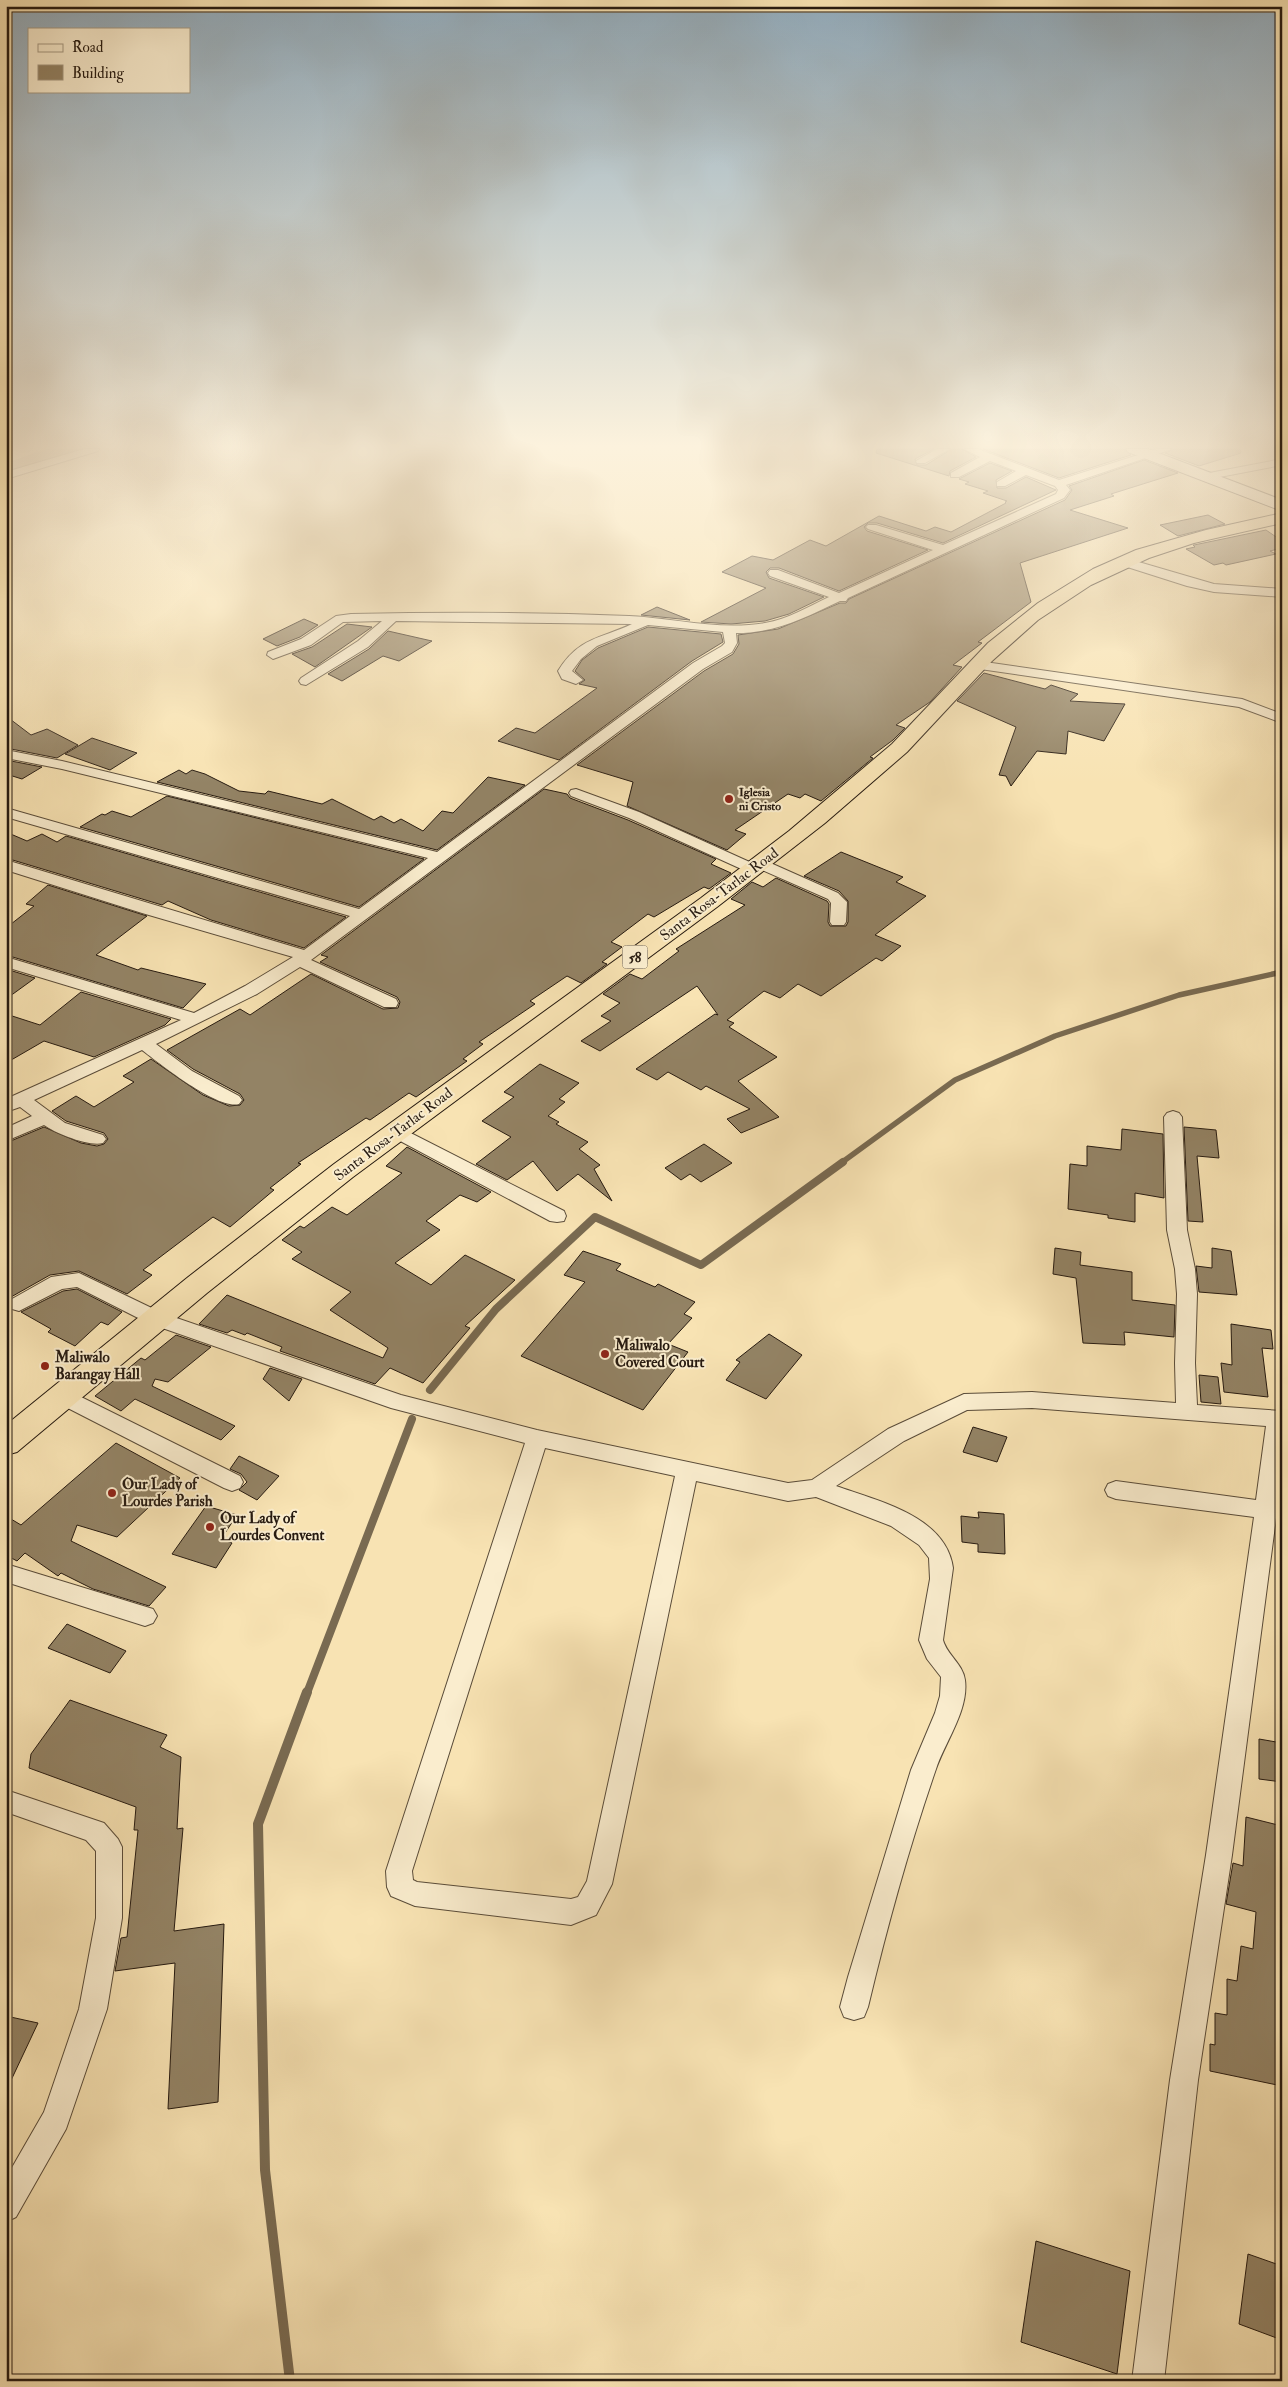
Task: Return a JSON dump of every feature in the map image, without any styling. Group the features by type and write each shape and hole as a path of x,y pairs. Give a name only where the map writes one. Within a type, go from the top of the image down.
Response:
{"highway":[{"name":"Santa Rosa-Tarlac Road","path":"6,1443 155,1318 395,1132 757,866 831,808 920,728 995,646 1048,604 1100,572 1129,560"}],"street":[{"path":"273,655 306,642 340,619 393,617 645,622 729,630 767,628 842,598 923,560"},
{"path":"1125,562 1191,583 1214,588 1282,593"},
{"path":"774,573 842,598"},
{"path":"306,681 359,647 393,617"},
{"path":"576,680 567,676 564,671 575,658 603,638 622,634 645,622"},
{"path":"10,1104 196,1019 251,990 302,958 698,666 727,649 731,643 729,630"},
{"path":"978,665 1242,703 1282,706"},
{"path":"1242,703 1282,719"},
{"path":"6,754 94,772 441,857"},
{"path":"576,793 833,896 839,902 838,922"},
{"path":"6,812 362,915"},
{"path":"6,865 302,958 390,1003"},
{"path":"6,962 196,1019"},
{"path":"144,1043 186,1075 233,1100"},
{"path":"10,1104 45,1117 59,1127 97,1140"},
{"path":"6,1135 45,1117"},
{"path":"1172,1117 1177,1230 1185,1269 1187,1294 1185,1363 1187,1411"},
{"path":"395,1132 557,1216"},
{"path":"19,1304 58,1282 79,1280 155,1318 390,1399 537,1438 788,1492 817,1488 896,1435 964,1402 1032,1400 1280,1419 1220,1855 1184,2080 1148,2381"},
{"path":"63,1396 232,1482"},
{"path":"537,1438 399,1871 400,1887 415,1894 571,1912 587,1906 599,1884 687,1471"},
{"path":"817,1488 900,1521 924,1536 937,1549 943,1561 930,1637 934,1651 953,1678 952,1698 926,1762 895,1857 874,1924 854,2007"},
{"path":"1116,1490 1266,1510"},
{"path":"6,1572 146,1616"},
{"path":"6,1800 95,1831 109,1847 109,1918 92,2009 56,2120 6,2208"}],"building":[{"path":"744,560 905,560 839,591 779,568 770,568 766,572 769,578 824,597 789,614 765,621 731,624 701,622 766,588 722,572"},
{"path":"933,560 1028,560 1020,563 1031,602 978,642 982,643 953,665 962,667 930,702 896,725 905,728 893,740 870,757 873,758 821,801 805,794 800,798 788,794 735,830 746,834 727,850 627,806 633,782 577,765 704,671 733,654 739,644 738,635 778,629 840,603 846,603 849,599"},
{"path":"1206,560 1247,560 1226,565 1223,563 1214,565"},
{"path":"657,607 690,620 641,615"},
{"path":"304,619 318,625 300,637 277,646 263,639"},
{"path":"347,624 372,627 315,667 292,654 312,647"},
{"path":"648,627 721,634 723,642 692,661 559,760 498,741 516,728 535,733 597,688 579,684 585,680 575,671 582,660 598,648"},
{"path":"388,631 432,641 399,661 383,656 342,681 328,674 369,649"},
{"path":"984,673 1045,689 1051,685 1078,694 1070,701 1125,704 1104,741 1068,731 1066,754 1037,751 1011,786 1006,776 999,775 1016,727 957,701"},
{"path":"6,716 31,735 47,729 78,745 57,758 6,748"},
{"path":"92,738 137,753 110,770 65,754"},
{"path":"6,760 42,767 22,779 6,774"},
{"path":"179,770 186,774 192,770 205,774 239,791 265,794 268,791 322,804 332,799 374,820 381,816 394,823 401,819 423,831 442,811 453,813 488,777 525,785 437,850 157,782"},
{"path":"544,789 567,794 570,798 628,820 716,859 711,864 731,873 709,889 704,887 654,917 648,914 611,942 622,947 602,962 607,964 581,983 567,976 530,1001 535,1004 479,1042 483,1044 463,1059 467,1061 416,1097 409,1093 370,1120 366,1118 298,1163 301,1164 270,1188 274,1190 230,1227 213,1217 143,1270 152,1275 127,1294 79,1271 50,1275 11,1297 6,1304 6,1143 44,1127 81,1143 97,1146 104,1144 108,1139 104,1133 66,1121 52,1111 76,1096 94,1107 134,1082 123,1076 151,1059 203,1095 229,1106 240,1105 244,1100 240,1094 193,1069 167,1050 240,1009 250,1015 311,974 383,1009 398,1008 400,1002 397,997 320,962 328,957 321,955"},
{"path":"167,796 424,859 359,907 80,827 102,814 105,815 112,811 131,817"},
{"path":"6,832 27,841 42,834 57,842 66,836 346,917 304,948 211,920 168,901 162,905 6,858"},
{"path":"841,852 903,877 896,882 926,896 875,935 901,946 882,961 876,958 821,996 798,984 780,998 764,991 727,1020 734,1023 729,1027 777,1057 738,1081 779,1117 741,1133 727,1119 750,1109 706,1086 701,1090 668,1072 657,1080 636,1069 715,1014 718,1015 697,986 600,1051 581,1041 611,1021 601,1016 620,1003 603,994 630,974 642,979 679,951 676,949 745,905 731,899 752,882 763,887 776,878 827,901 829,904 828,922 830,926 846,926 848,922 848,901 839,891 804,876"},
{"path":"48,885 147,916 96,955 138,970 141,968 206,984 183,1008 6,955 6,928 34,906 26,904"},
{"path":"6,969 35,978 6,999"},
{"path":"81,992 171,1019 165,1025 94,1057 44,1041 6,1063 6,1014 40,1025"},
{"path":"540,1064 579,1083 559,1099 565,1102 548,1116 559,1122 556,1124 588,1142 579,1149 600,1165 594,1169 612,1201 578,1174 557,1191 533,1161 507,1180 476,1164 511,1137 482,1121 514,1097 504,1092"},
{"path":"1184,1127 1216,1130 1219,1158 1197,1156 1203,1222 1188,1221"},
{"path":"1122,1129 1163,1134 1164,1198 1135,1193 1135,1222 1108,1218 1108,1215 1068,1209 1070,1164 1087,1166 1087,1146 1121,1150"},
{"path":"704,1144 732,1163 701,1182 690,1174 681,1180 665,1168"},
{"path":"407,1147 491,1192 477,1202 460,1195 426,1221 440,1230 395,1263 431,1285 465,1255 515,1280 465,1326 470,1328 423,1383 390,1368 375,1384 280,1351 282,1347 247,1333 245,1335 232,1330 227,1333 199,1324 227,1295 383,1358 388,1348 330,1310 351,1292 292,1259 302,1252 282,1240 300,1226 304,1228 332,1207 347,1215 402,1173 386,1166"},
{"path":"1055,1248 1081,1252 1080,1265 1132,1272 1132,1300 1175,1305 1174,1337 1124,1332 1125,1345 1083,1343 1076,1278 1053,1274"},
{"path":"1212,1248 1231,1251 1237,1295 1199,1292 1196,1266 1212,1268"},
{"name":"Maliwalo Covered Court","path":"583,1251 621,1264 616,1270 655,1287 658,1284 695,1302 684,1314 692,1318 668,1344 688,1352 643,1410 521,1356 585,1282 564,1275"},
{"path":"77,1289 122,1312 108,1325 101,1322 75,1346 48,1332 51,1329 21,1312 63,1291"},
{"path":"1231,1324 1271,1330 1273,1349 1262,1348 1268,1397 1224,1392 1221,1363 1232,1365"},
{"path":"769,1334 802,1355 766,1399 726,1380 740,1362 736,1360"},
{"path":"176,1335 211,1347 168,1382 155,1379 152,1386 235,1426 221,1440 135,1399 121,1411 95,1396 141,1358 145,1360"},
{"path":"270,1368 302,1379 289,1401 263,1379"},
{"path":"1199,1375 1218,1377 1221,1404 1201,1402"},
{"path":"973,1427 1007,1437 997,1462 963,1452"},
{"path":"116,1443 180,1478 117,1537 77,1525 71,1541 166,1587 149,1606 93,1589 61,1573 58,1576 25,1553 17,1561 6,1555 6,1516 21,1525"},
{"path":"239,1456 279,1476 257,1500 239,1490 247,1482 241,1474 230,1469"},
{"name":"Our Lady of Lourdes Convent","path":"206,1506 237,1515 221,1539 232,1543 216,1568 172,1554"},
{"path":"978,1512 1004,1514 1005,1554 978,1552 978,1544 962,1542 961,1516 979,1518"},
{"path":"67,1624 126,1651 110,1673 48,1648"},
{"path":"70,1700 167,1735 160,1747 181,1757 177,1829 183,1828 174,1931 224,1924 218,2102 168,2109 175,1963 115,1971 121,1938 127,1937 138,1830 134,1830 136,1807 29,1768 31,1754"},
{"path":"1259,1739 1282,1743 1282,1782 1259,1779"},
{"path":"1246,1817 1282,1826 1282,2086 1210,2071 1210,2044 1215,2045 1215,2013 1227,2015 1227,1979 1237,1981 1241,1946 1253,1949 1256,1912 1226,1904 1233,1863 1243,1866"},
{"path":"6,2016 38,2023 6,2091"},
{"path":"1036,2241 1130,2271 1117,2374 1021,2342"},
{"path":"1248,2254 1282,2266 1282,2340 1239,2324"}],"waterway":[{"path":"841,1163 955,1080 1055,1036 1179,995 1282,972"},
{"path":"430,1390 496,1309 595,1217 701,1265 843,1162"},
{"path":"307,1693 412,1419"},
{"path":"290,2381 265,2170 258,1824 307,1692"}],"place":[{"name":"Iglesia ni Cristo","path":"729,799"},
{"name":"Maliwalo Covered Court","path":"605,1354"},
{"name":"Maliwalo Barangay Hall","path":"45,1366"},
{"name":"Our Lady of Lourdes Parish","path":"112,1493"},
{"name":"Our Lady of Lourdes Convent","path":"210,1527"}]}
